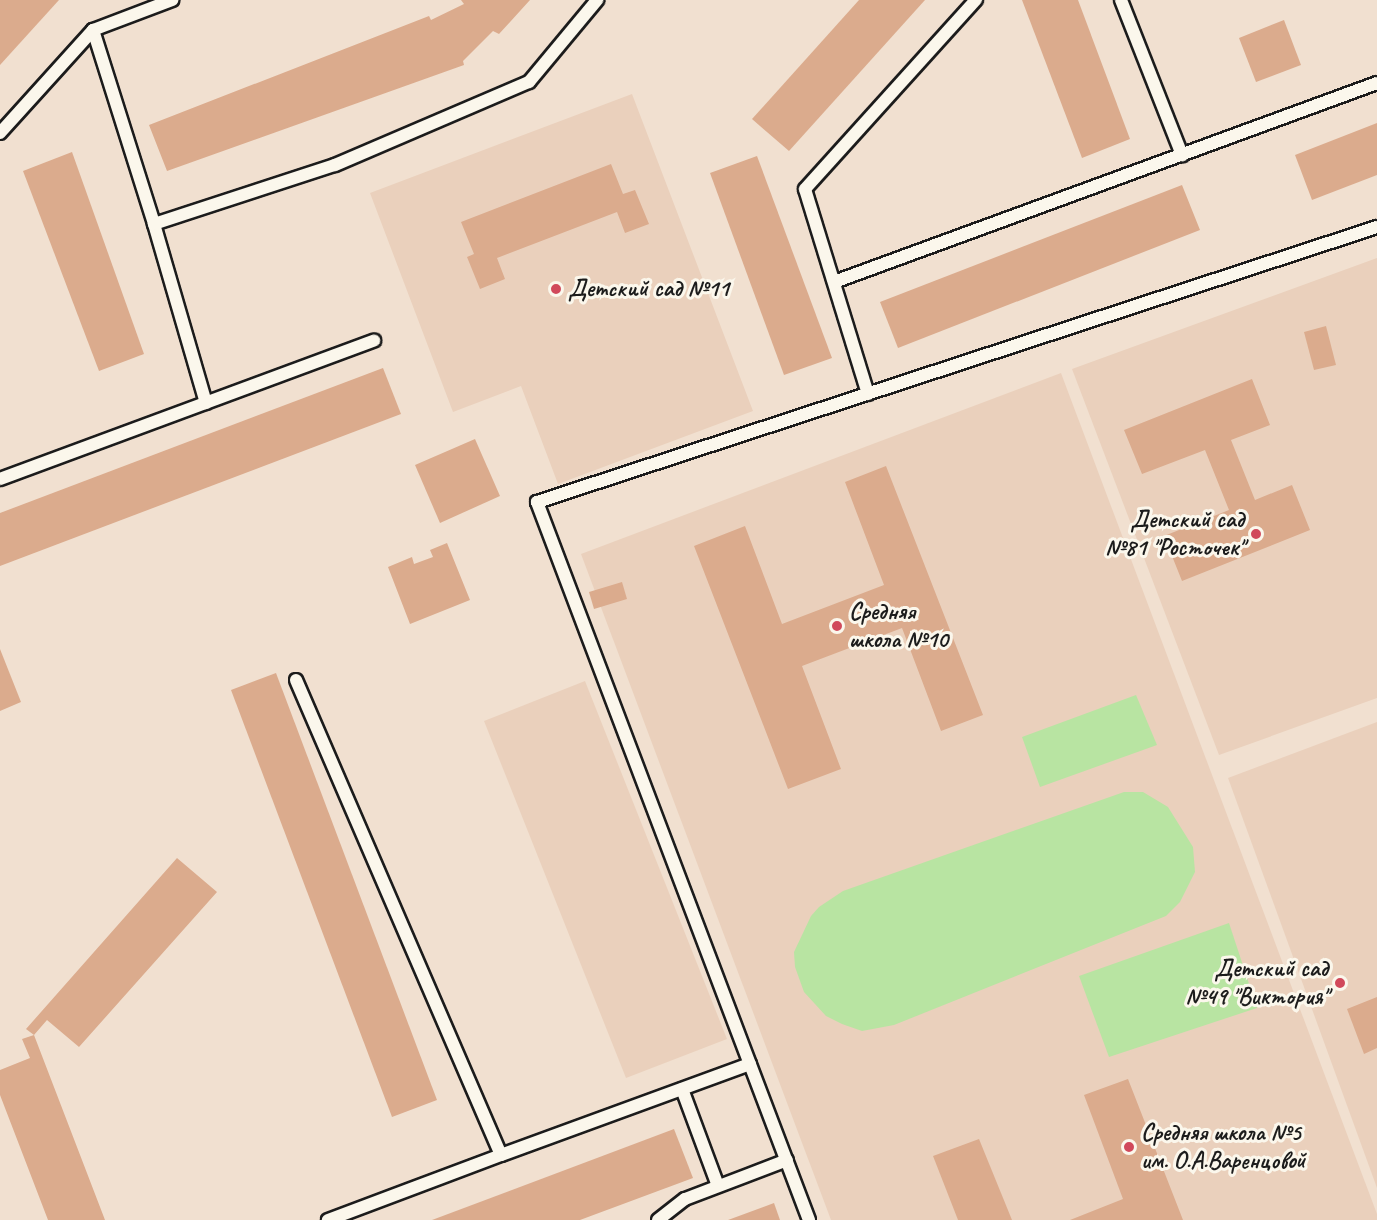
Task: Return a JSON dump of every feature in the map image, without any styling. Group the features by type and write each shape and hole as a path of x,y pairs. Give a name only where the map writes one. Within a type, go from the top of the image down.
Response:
{"lane":[{"path":"0,133 93,30 172,0"},
{"path":"154,224 335,165 529,82 597,0"},
{"path":"868,394 805,189 975,0"},
{"path":"1121,0 1182,155"},
{"path":"93,30 154,224 206,403"},
{"path":"834,282 1377,84"},
{"path":"809,1220 537,502 1377,227"},
{"path":"0,479 374,341"},
{"path":"296,680 501,1155"},
{"path":"328,1220 750,1064"},
{"path":"682,1089 718,1186"},
{"path":"657,1220 685,1198 787,1160"}],"shaded area":[{"name":"Детский сад №11","path":"632,94 753,411 558,484 521,386 453,412 370,193"},
{"name":"Детский сад №81 \"Росточек\"","path":"1377,258 1377,698 1219,755 1072,369"},
{"path":"1061,373 1377,1214 1377,1220 831,1220 581,554"},
{"path":"585,681 727,1039 626,1078 484,721"},
{"name":"Детский сад №49 \"Виктория\"","path":"1377,722 1377,1188 1228,778"}],"green space":[{"path":"1136,695 1157,745 1040,787 1022,737"},
{"path":"1124,792 1143,792 1168,807 1193,847 1195,872 1180,902 1166,916 894,1025 862,1031 842,1024 826,1016 804,992 795,967 794,952 811,916 819,907 843,891"},
{"path":"1229,923 1257,1008 1109,1057 1079,976"}],"building":[{"path":"0,0 59,0 0,65"},
{"path":"461,0 530,0 499,34 493,31 463,61 464,65 167,171 149,125 429,16 431,20 464,4"},
{"path":"859,0 925,0 789,151 752,119"},
{"path":"1022,0 1078,0 1130,139 1082,158"},
{"path":"1284,20 1301,65 1256,82 1239,38"},
{"path":"1377,123 1377,175 1312,200 1295,155"},
{"path":"72,152 144,354 99,371 23,171"},
{"path":"757,156 832,358 784,375 710,173"},
{"path":"611,164 623,194 635,190 649,224 625,233 617,212 497,258 505,279 480,289 467,257 474,254 461,222"},
{"path":"1182,185 1200,230 898,348 880,302"},
{"path":"1326,326 1336,365 1314,370 1304,332"},
{"path":"383,368 401,414 0,566 0,513"},
{"path":"1252,379 1270,425 1231,440 1255,500 1292,485 1310,530 1182,581 1164,536 1229,510 1205,450 1142,474 1124,430"},
{"path":"475,439 500,496 440,523 415,465"},
{"name":"Средняя школа №10","path":"886,466 983,715 941,731 902,628 802,666 841,769 788,789 694,546 745,526 782,624 884,585 845,482"},
{"path":"447,543 470,600 410,624 388,567 412,557 414,564 433,557 430,550"},
{"path":"622,582 627,599 594,609 589,592"},
{"path":"0,649 21,702 0,711"},
{"path":"276,673 437,1100 392,1117 231,690"},
{"path":"177,858 217,892 79,1047 47,1020 34,1035 26,1029"},
{"path":"1377,997 1377,1048 1364,1054 1347,1009"},
{"path":"34,1035 105,1220 48,1220 0,1095 0,1070 30,1058 22,1039"},
{"name":"Средняя школа №5 им. О.А.Варенцовой","path":"1128,1079 1183,1220 1070,1220 1123,1199 1084,1095"},
{"path":"674,1129 693,1178 580,1220 432,1220"},
{"path":"979,1139 1012,1220 958,1220 933,1156"},
{"path":"774,1203 780,1220 728,1220"}],"place":[{"name":"Детский сад №11","path":"556,289"},
{"name":"Детский сад №81 \"Росточек\"","path":"1256,534"},
{"name":"Средняя школа №10","path":"837,626"},
{"name":"Детский сад №49 \"Виктория\"","path":"1340,983"},
{"name":"Средняя школа №5 им. О.А.Варенцовой","path":"1129,1147"}]}
